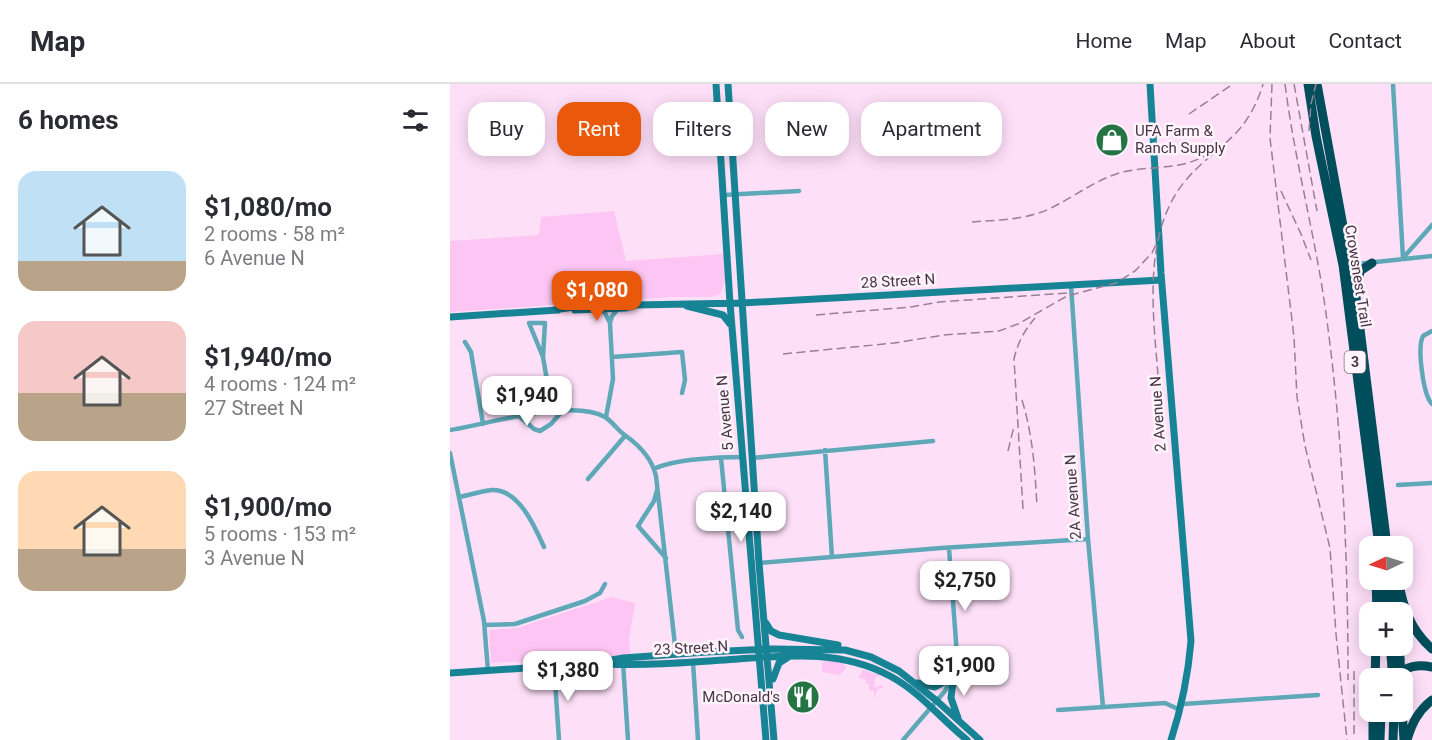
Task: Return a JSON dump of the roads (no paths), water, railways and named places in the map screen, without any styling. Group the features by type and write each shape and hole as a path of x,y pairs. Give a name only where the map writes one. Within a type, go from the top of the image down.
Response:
{"highway":[{"name":"Crowsnest Trail","path":"1308,84 1316,136 1356,297 1378,536"},
{"name":"Crowsnest Trail","path":"1317,84 1347,265 1372,459 1386,536"},
{"path":"1356,297 1359,273 1372,263"},
{"path":"1372,459 1374,536"},
{"path":"1372,459 1391,536"},
{"path":"1401,590 1407,616 1418,635 1432,649"},
{"path":"1407,668 1416,665 1432,667"},
{"path":"1405,740 1416,717 1432,700"},
{"path":"1373,722 1373,740"},
{"path":"1380,740 1381,722"},
{"path":"1393,740 1394,722"},
{"path":"1403,722 1405,740"}],"main road":[{"name":"5 Avenue N","path":"716,84 732,331 766,740"},
{"name":"5 Avenue N","path":"728,84 759,563 774,740"},
{"name":"2 Avenue N","path":"1150,84 1161,280 1191,641 1187,682 1171,740"},
{"name":"28 Street N","path":"450,317 554,310 619,309 636,305 670,303 742,303 1161,280"},
{"name":"28 Street N","path":"554,310 590,305 625,303 636,305"},
{"path":"670,303 723,315 732,331"},
{"path":"765,622 771,631 779,635 830,644 890,666 937,701 980,740"},
{"path":"759,653 836,649 854,652"},
{"name":"23 Street N","path":"623,662 676,654 759,653"},
{"name":"23 Street N","path":"450,673 623,662 693,662 759,653"},
{"path":"768,653 829,656 869,666 901,682 931,707 959,736 967,740"},
{"path":"771,690 779,663 792,655"},
{"path":"913,682 935,687 954,673"},
{"path":"954,673 951,698 960,723"}],"street":[{"path":"1393,84 1403,258"},
{"path":"724,195 800,191"},
{"path":"1403,258 1432,225"},
{"path":"1347,265 1432,256"},
{"name":"2A Avenue N","path":"1071,285 1088,539 1103,706"},
{"path":"606,417 614,379 610,323 612,316 619,309"},
{"path":"599,310 605,313 610,323"},
{"path":"543,357 545,322 529,323 543,357 552,410"},
{"path":"1432,331 1423,336 1420,342 1426,397 1432,404"},
{"path":"465,342 471,352 483,424"},
{"path":"612,357 682,352 685,380 682,393"},
{"path":"520,417 534,429 542,430 564,409"},
{"path":"450,430 552,410 570,409 606,417 636,444 654,469 658,486 676,654"},
{"path":"588,479 626,436"},
{"path":"654,469 665,465 721,458 742,456 752,458 933,441"},
{"path":"825,450 832,558"},
{"path":"450,453 484,625 488,671"},
{"name":"5 Avenue N","path":"721,458 738,630 742,637"},
{"path":"1398,485 1432,483"},
{"path":"658,486 654,501 638,526 667,561"},
{"path":"459,497 494,490 507,493 528,513 544,547"},
{"path":"759,563 1088,539"},
{"path":"903,740 937,701 954,673 957,655 949,548"},
{"path":"484,625 515,624 585,601 600,593 605,584"},
{"path":"623,662 628,740"},
{"path":"693,662 698,740"},
{"path":"554,666 559,740"},
{"path":"1058,710 1165,703 1181,707 1318,695"}],"railway":[{"path":"1189,114 1233,84"},
{"path":"1158,375 1153,300 1156,248 1162,224 1172,201 1186,180 1243,125 1255,105 1263,84"},
{"path":"1272,84 1270,138 1294,337 1297,397 1305,446 1330,548 1347,740"},
{"path":"1285,84 1294,144 1323,291 1337,411 1344,500 1348,680"},
{"path":"1294,84 1317,211"},
{"path":"1309,131 1311,104 1316,84"},
{"path":"972,222 1011,219 1040,213 1101,180 1119,173 1174,166 1204,156"},
{"path":"1281,191 1311,260"},
{"path":"783,354 894,343 944,335 999,331 1018,324 1067,296 1116,283 1135,271 1152,253 1159,238"},
{"path":"816,315 911,307 939,302 1067,293"},
{"path":"1023,509 1014,359 1022,337 1035,318"},
{"path":"1022,400 1031,440 1037,507"},
{"path":"1008,451 1014,426"},
{"path":"1354,671 1354,734"}],"place":[{"name":"UFA Farm & Ranch Supply","path":"1112,140"},
{"name":"McDonald's","path":"803,697"}]}
